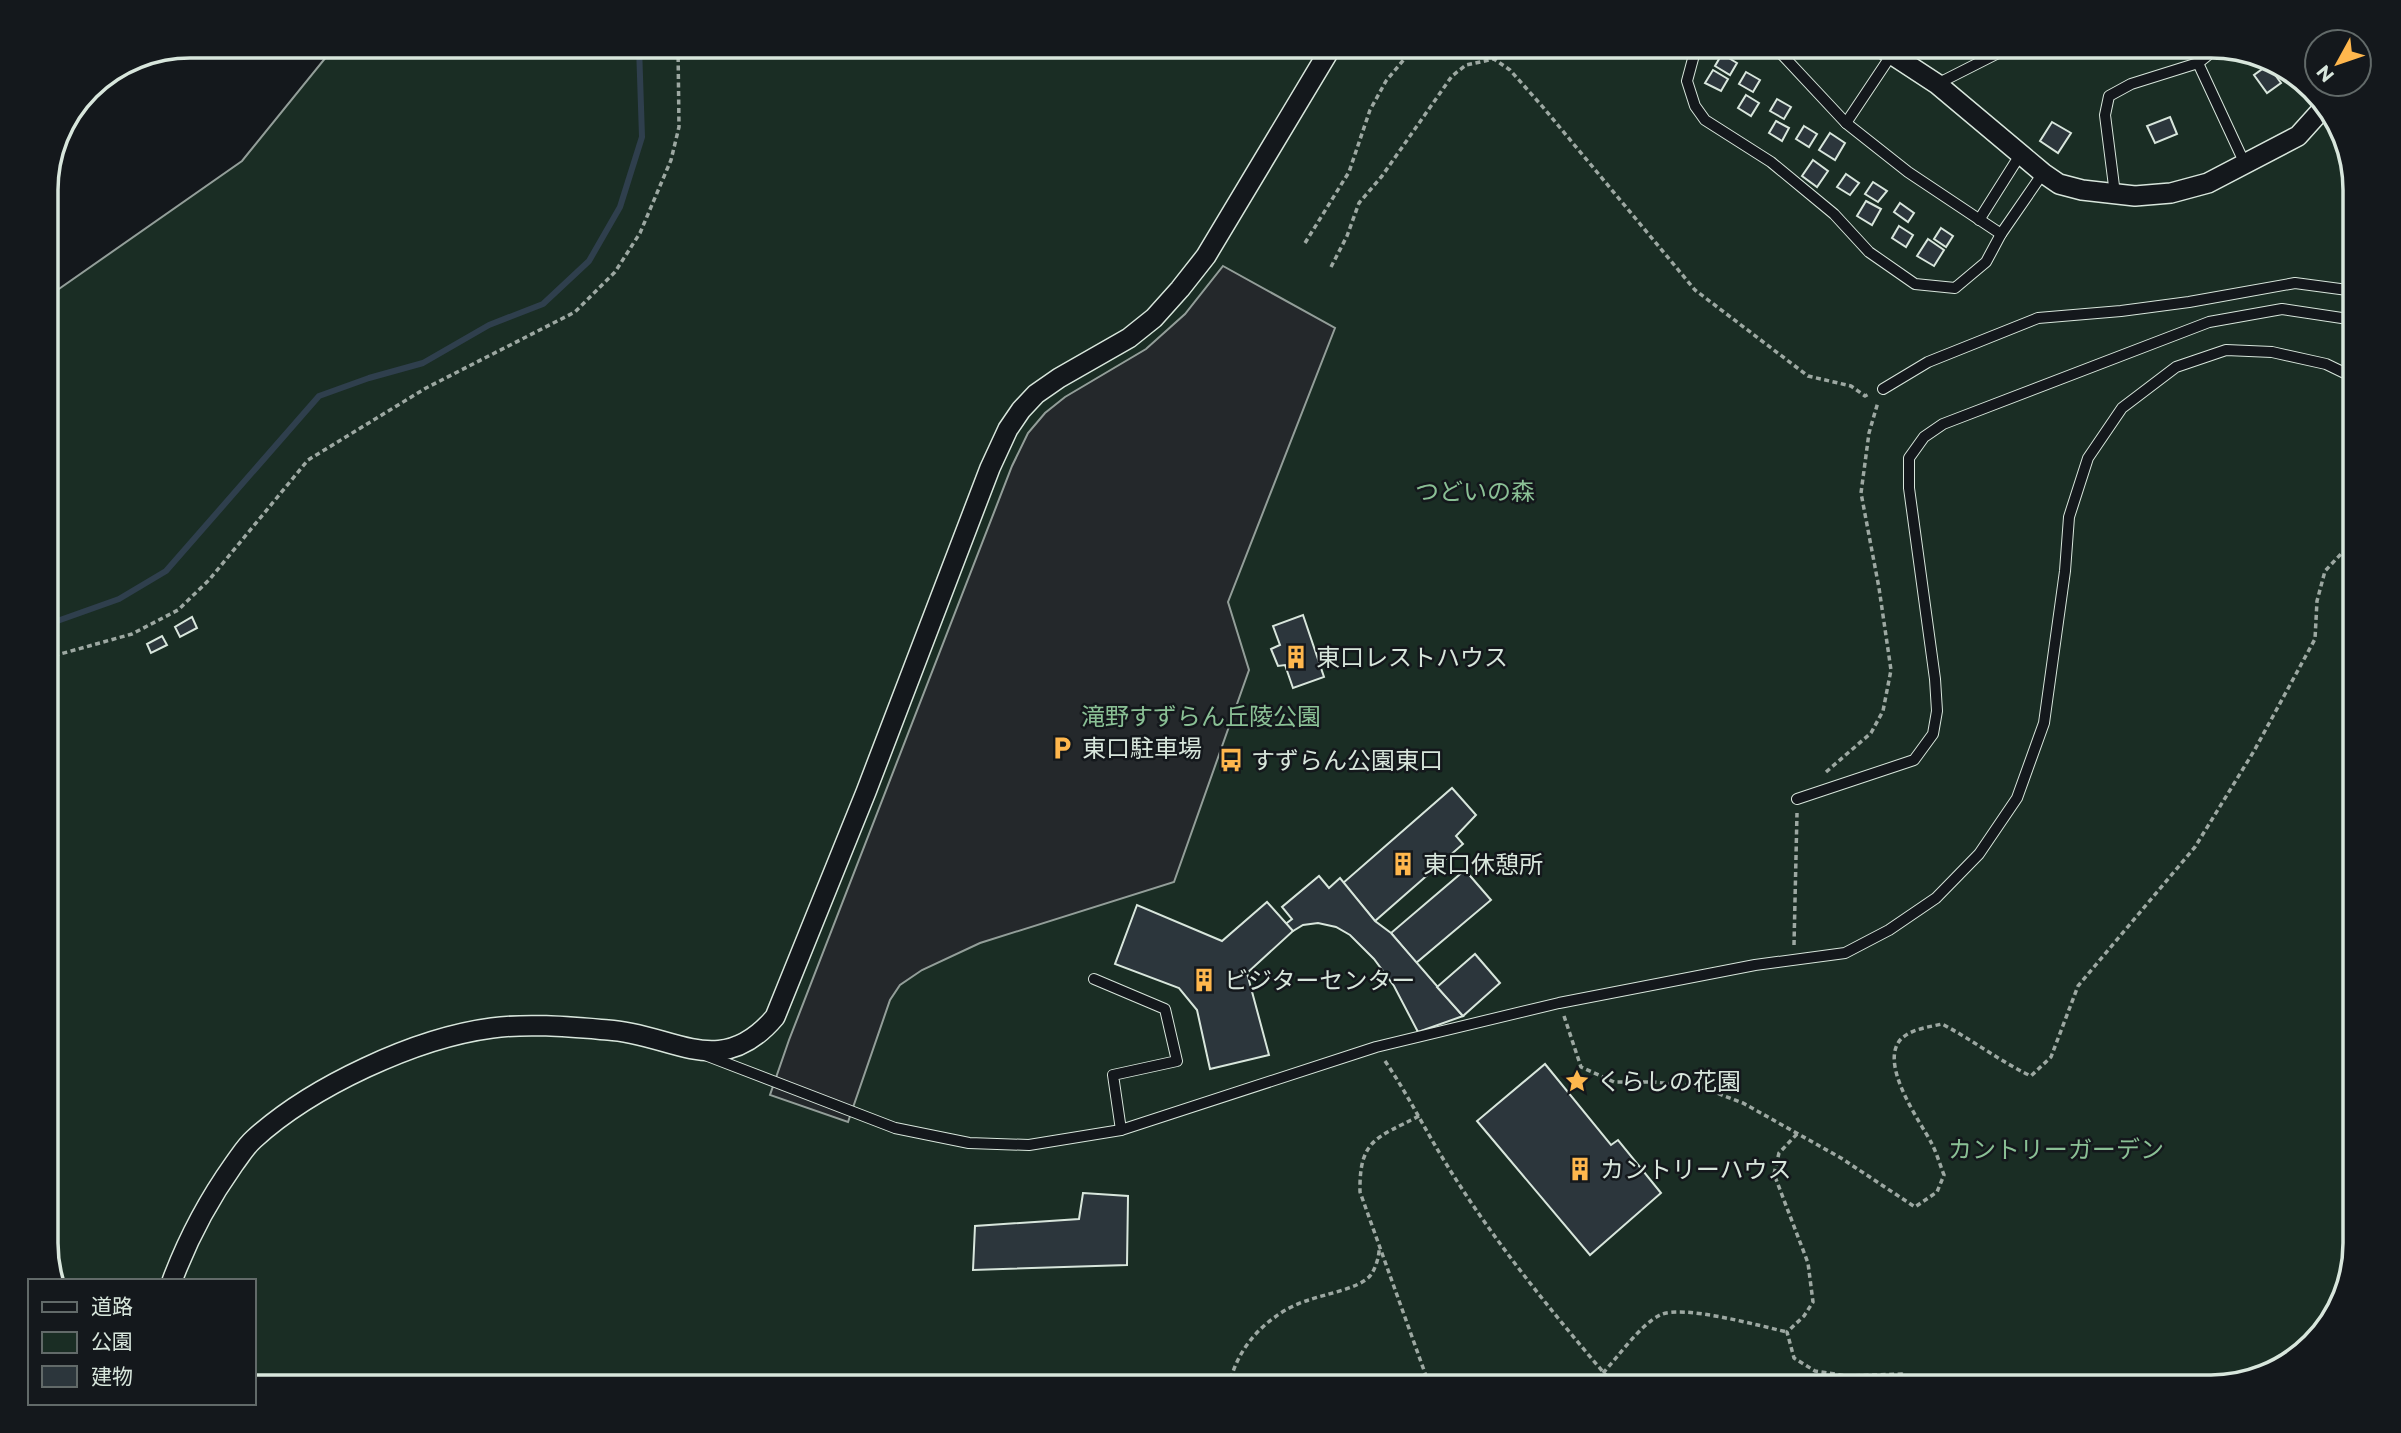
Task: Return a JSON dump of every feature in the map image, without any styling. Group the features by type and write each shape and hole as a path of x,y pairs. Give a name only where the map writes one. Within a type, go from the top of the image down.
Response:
{"street":[{"path":"173,1279 194,1227 218,1186 252,1140 314,1095 386,1059 456,1034 495,1028 611,1030 644,1036 693,1051 741,1046 762,1032 775,1017 866,792 1000,444 1021,410 1037,394 1059,378 1129,338 1154,318 1181,289 1206,256 1325,58"},
{"path":"1898,58 1937,84 2020,155 2059,184 2115,194 2135,196 2171,193 2208,183 2298,136 2319,113"}],"lane":[{"path":"1693,58 1687,81 1695,106 1705,120 1771,162 1834,214 1869,252 1916,284 1955,288 1986,262 2001,234 2043,173"},
{"path":"1785,58 1846,123 1908,172 2001,234"},
{"path":"1846,123 1882,58"},
{"path":"1937,84 1986,58"},
{"path":"2115,194 2105,116 2109,96 2131,85 2198,63 2204,58"},
{"path":"2198,63 2245,164"},
{"path":"1979,220 2020,155"},
{"path":"1882,388 1928,362 2038,318 2162,306 2295,283 2343,289"},
{"path":"1797,799 1914,760 1933,734 1937,711 1935,679 1909,488 1909,458 1924,438 1943,424 2209,323 2282,309 2343,318"},
{"path":"693,1051 895,1128 969,1143 1029,1145 1121,1130 1376,1047 1559,1003 1755,965 1845,953 1889,930 1936,898 1979,854 2017,798 2044,723 2065,571 2069,517 2088,458 2122,408 2176,367 2226,350 2272,352 2326,364 2343,372"},
{"path":"1094,979 1165,1009 1177,1061 1113,1075 1121,1130"}],"path":[{"path":"58,655 132,634 178,610 209,580 308,460 426,388 575,312 615,272 640,233 671,159 679,127 678,58"},
{"path":"1305,243 1349,172 1370,110 1386,81 1405,58"},
{"path":"1331,267 1359,204 1382,177 1452,76 1466,65 1494,59 1510,70 1542,106 1695,290 1808,376 1852,386 1865,396 1882,388"},
{"path":"1821,777 1871,733 1883,710 1891,670 1861,493 1869,433 1882,388"},
{"path":"1559,1003 1581,1067 1614,1082 1654,1082 1701,1087 1743,1103 1841,1158 1915,1206 1937,1192 1944,1175 1933,1145 1902,1090 1894,1058 1900,1040 1917,1030 1942,1024 2004,1064 2031,1076 2051,1057 2078,986 2194,846 2254,751 2315,639 2317,601 2325,571 2343,552"},
{"path":"1793,961 1797,799"},
{"path":"1376,1047 1405,1090 1445,1162 1491,1230 1603,1373 1646,1324 1662,1314 1686,1311 1787,1332"},
{"path":"1419,1116 1372,1141 1360,1166 1360,1192 1425,1375"},
{"path":"1787,1332 1804,1316 1813,1301 1808,1263 1774,1174 1779,1153 1797,1134"},
{"path":"1232,1375 1237,1359 1275,1317 1306,1300 1343,1290 1369,1277 1380,1254 1378,1238"},
{"path":"1787,1332 1794,1358 1815,1371 1841,1375"},
{"path":"1874,1375 1904,1375"}],"green space":[{"name":"滝野すずらん丘陵公園","path":"325,58 2212,58 2246,62 2262,68 2292,85 2321,116 2336,147 2343,181 2343,1244 2339,1278 2333,1294 2316,1324 2292,1348 2277,1358 2246,1371 2212,1375 256,1375 256,1279 63,1279 60,1269 58,290 242,161"}],"shaded area":[{"name":"東口駐車場","path":"1223,266 1335,328 1228,602 1249,670 1174,882 980,943 922,970 900,985 890,1000 848,1122 770,1095 1012,466 1028,433 1045,413 1065,397 1146,349 1185,314"}],"building":[{"path":"1720,58 1729,58 1737,63 1730,75 1715,66"},
{"path":"2263,69 2274,74 2281,83 2267,93 2254,75"},
{"path":"1713,70 1728,79 1721,91 1705,83"},
{"path":"1746,72 1760,80 1753,92 1739,84"},
{"path":"1746,95 1759,103 1751,116 1738,108"},
{"path":"1777,99 1791,107 1784,119 1770,111"},
{"path":"2170,117 2177,134 2155,143 2147,126"},
{"path":"1776,121 1789,128 1782,141 1769,133"},
{"path":"2052,122 2071,133 2058,153 2040,141"},
{"path":"1804,126 1817,134 1809,147 1796,139"},
{"path":"1830,133 1845,143 1835,160 1819,150"},
{"path":"1813,160 1828,171 1817,187 1802,176"},
{"path":"1846,174 1859,183 1850,195 1837,187"},
{"path":"1873,182 1887,191 1878,202 1865,194"},
{"path":"1866,201 1881,209 1872,225 1857,216"},
{"path":"1900,203 1914,213 1908,222 1894,212"},
{"path":"1899,226 1913,235 1906,247 1892,238"},
{"path":"1941,228 1953,236 1946,247 1934,239"},
{"path":"1928,239 1944,250 1934,266 1917,256"},
{"name":"東口レストハウス","path":"1303,615 1324,677 1293,688 1285,665 1278,666 1271,649 1280,645 1273,626"},
{"path":"192,617 197,628 180,637 175,627"},
{"path":"162,636 167,645 151,653 147,644"},
{"name":"東口休憩所","path":"1452,788 1476,815 1456,836 1463,844 1375,921 1343,883"},
{"path":"1465,870 1491,900 1416,963 1391,933"},
{"path":"1319,876 1329,888 1340,878 1375,921 1391,933 1463,1016 1418,1032 1394,986 1374,959 1350,935 1336,927 1318,923 1303,925 1293,931 1279,929 1292,919 1282,907"},
{"name":"ビジターセンター","path":"1267,902 1293,931 1247,973 1269,1055 1210,1069 1197,1010 1179,988 1115,964 1137,905 1222,941"},
{"path":"1475,954 1500,983 1463,1016 1437,987"},
{"name":"カントリーハウス","path":"1545,1064 1611,1145 1618,1140 1661,1193 1590,1255 1477,1121"},
{"path":"1083,1193 1128,1196 1127,1265 973,1270 975,1226 1079,1219"}],"waterway":[{"path":"58,621 119,599 166,571 319,396 423,363 489,325 543,304 589,261 620,207 642,137 639,58"}],"place":[{"name":"東口レストハウス","path":"1296,657"},
{"name":"東口駐車場","path":"1062,748"},
{"name":"すずらん公園東口","path":"1231,760"},
{"name":"東口休憩所","path":"1403,864"},
{"name":"ビジターセンター","path":"1204,980"},
{"name":"くらしの花園","path":"1577,1081"},
{"name":"カントリーハウス","path":"1580,1169"}],"park label":[{"name":"つどいの森","path":"1475,491"},
{"name":"カントリーガーデン","path":"2056,1149"}]}
